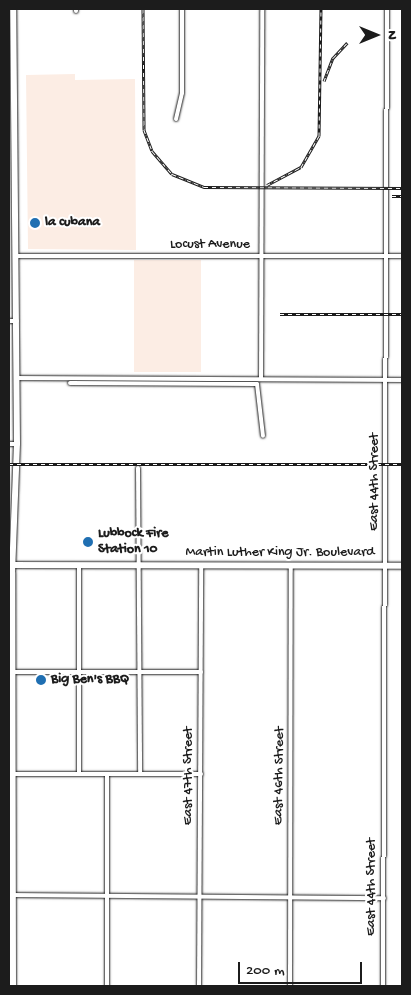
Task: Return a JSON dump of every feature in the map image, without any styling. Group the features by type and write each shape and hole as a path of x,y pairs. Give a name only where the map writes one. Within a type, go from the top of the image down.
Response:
{"main road":[{"path":"13,9 11,72 17,196 18,444 11,565 13,986"},
{"name":"Martin Luther King Jr. Boulevard","path":"11,565 402,566"}],"street":[{"path":"176,119 182,93 182,9"},
{"path":"261,379 262,9"},
{"name":"East 44th Street","path":"383,986 387,380 387,9"},
{"path":"9,196 17,196"},
{"name":"Locust Avenue","path":"17,256 402,256"},
{"path":"9,321 17,321"},
{"path":"17,378 402,380"},
{"path":"70,383 257,384 263,436"},
{"path":"9,444 18,444"},
{"path":"138,468 140,774"},
{"path":"78,566 79,774"},
{"name":"East 47th Street","path":"199,986 201,566"},
{"name":"East 46th Street","path":"290,986 291,566"},
{"path":"12,672 201,672"},
{"path":"12,774 201,774"},
{"path":"107,774 107,986"},
{"path":"13,895 384,898"}],"shaded area":[{"path":"75,74 75,80 135,79 136,250 28,249 26,75"},
{"path":"134,260 201,260 201,372 134,372"}],"railway":[{"path":"143,9 144,130 152,151 172,174 204,187 402,188"},
{"path":"267,185 301,167 319,136 321,9"},
{"path":"324,81 333,58 347,43"},
{"path":"392,196 402,196"},
{"path":"280,314 402,314"},
{"path":"9,464 402,464"}],"place":[{"name":"la cubana","path":"35,223"},
{"name":"Lubbock Fire Station 10","path":"88,542"},
{"name":"Big Ben's BBQ","path":"41,680"}]}
